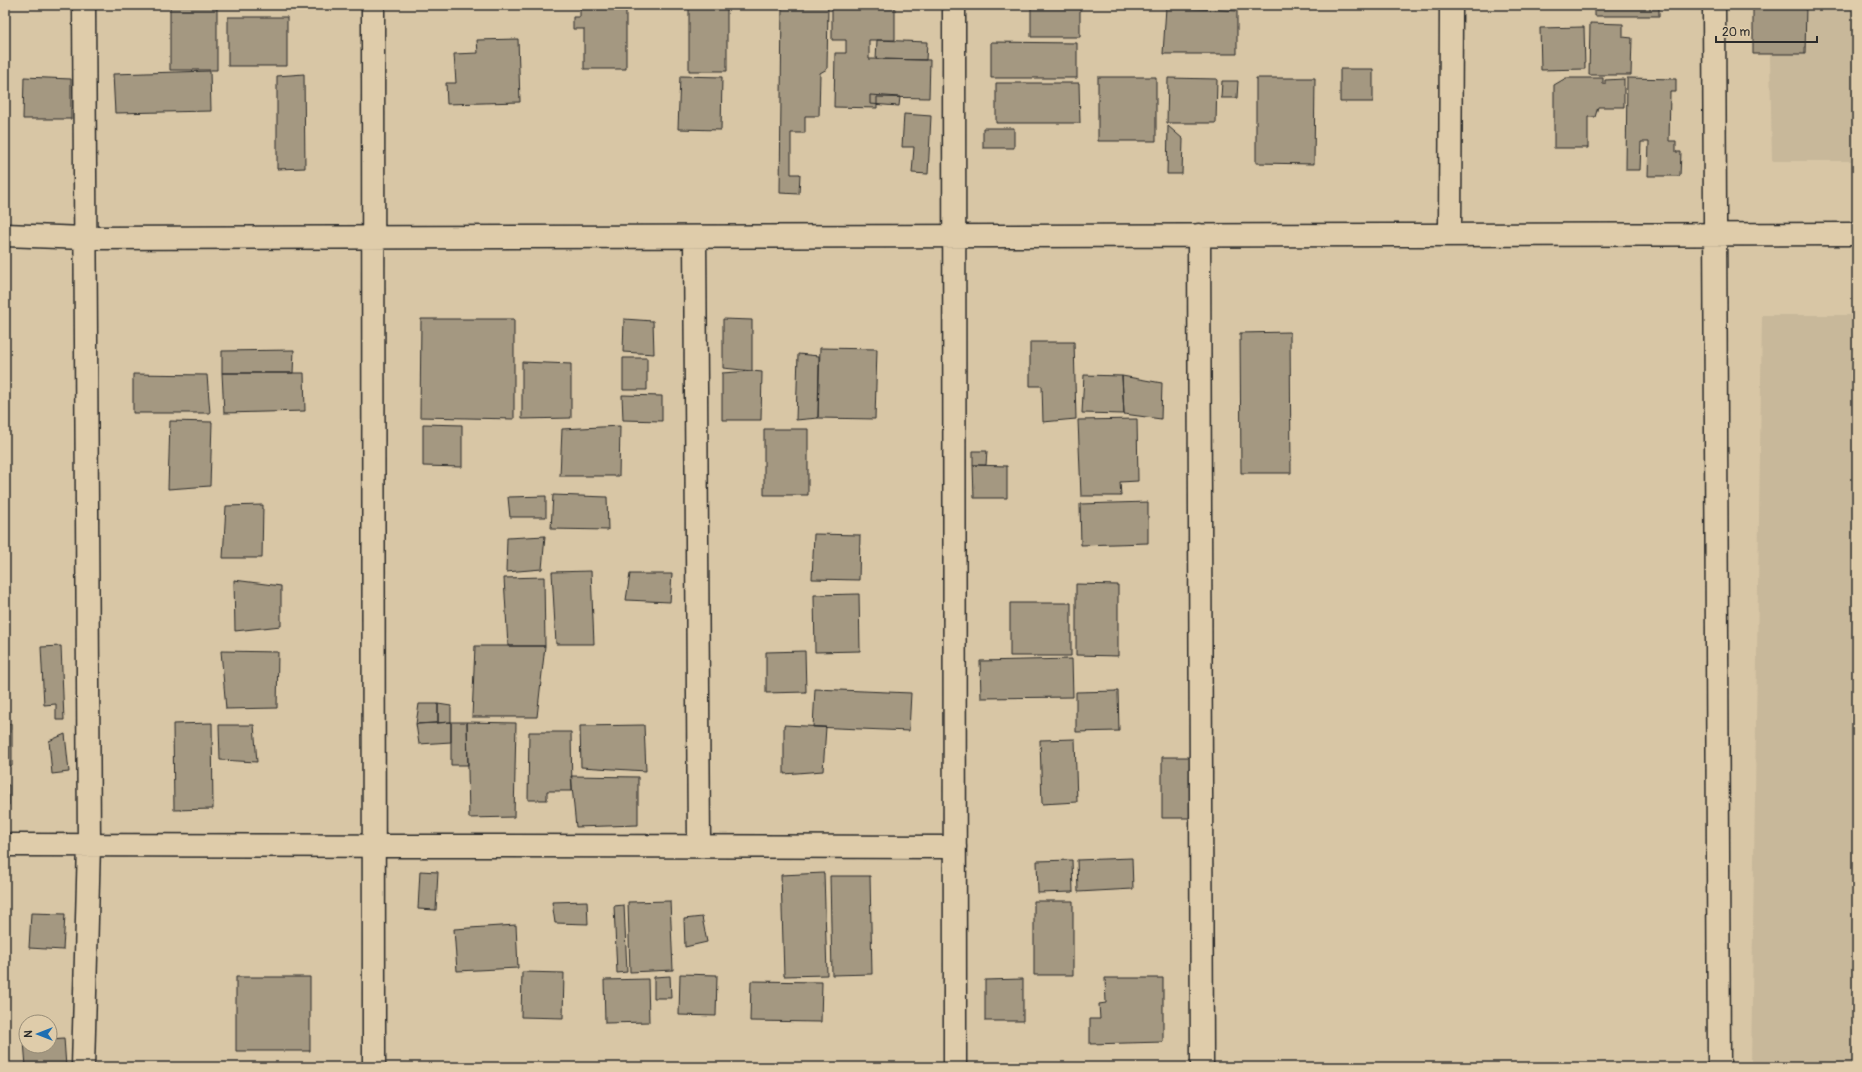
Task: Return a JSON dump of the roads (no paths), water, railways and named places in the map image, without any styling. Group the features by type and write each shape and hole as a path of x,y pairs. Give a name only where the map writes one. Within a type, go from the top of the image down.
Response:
{"street":[{"path":"84,5 84,238 89,845 84,1067"},
{"path":"373,5 374,1067"},
{"path":"954,5 955,1067"},
{"path":"1450,235 1451,5"},
{"path":"1714,5 1719,1067"},
{"path":"5,235 84,238 1857,234"},
{"path":"1199,236 1202,1067"},
{"path":"696,237 699,846"},
{"path":"5,844 955,847"}]}
